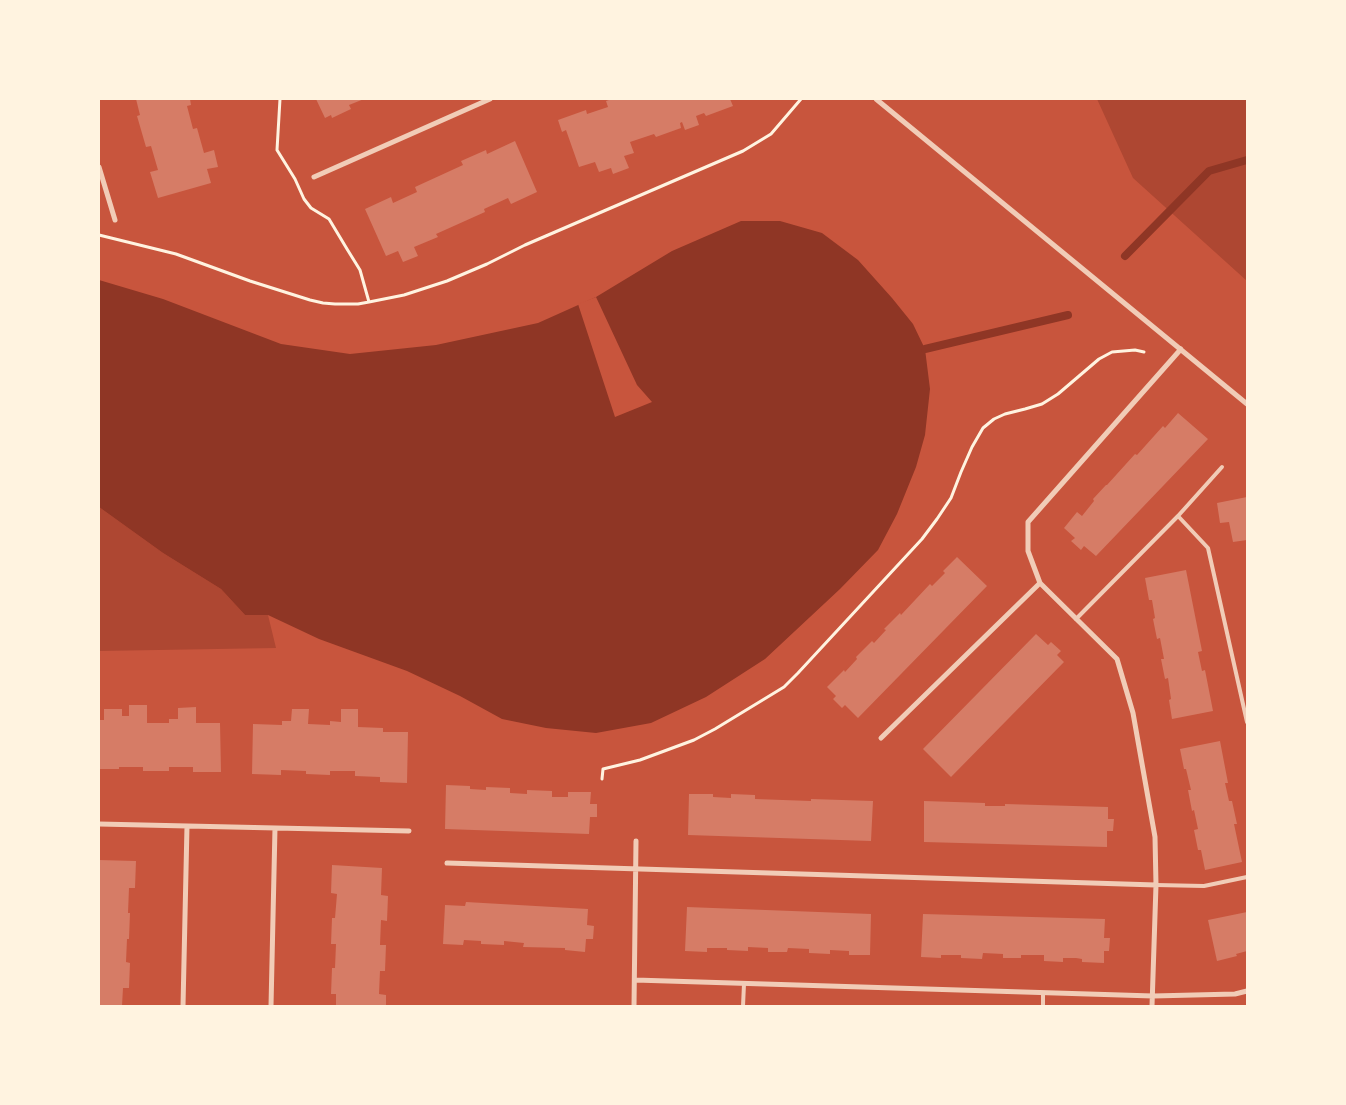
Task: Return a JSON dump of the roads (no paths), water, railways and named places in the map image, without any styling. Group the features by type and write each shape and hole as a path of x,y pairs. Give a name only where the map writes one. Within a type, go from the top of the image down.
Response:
{"street":[{"path":"314,177 490,99"},
{"path":"876,99 1247,404"},
{"path":"99,167 115,220"},
{"path":"1152,1006 1156,885 1155,837 1133,713 1117,659 1040,583 1028,552 1028,522 1181,349"},
{"path":"881,738 1040,583"},
{"path":"99,824 409,831"},
{"path":"183,1006 187,826"},
{"path":"271,1006 275,828"},
{"path":"634,1006 636,841"},
{"path":"447,863 1156,885"},
{"path":"635,980 1153,996 1235,994 1247,991"}],"lane":[{"path":"1076,619 1178,516 1222,467"},
{"path":"1178,516 1208,548 1247,722"},
{"path":"1156,885 1204,886 1247,877"},
{"path":"743,1006 744,984"},
{"path":"1043,1006 1044,993"}],"waterway":[{"path":"1125,256 1209,171 1247,160"},
{"path":"925,349 1068,315"}]}
